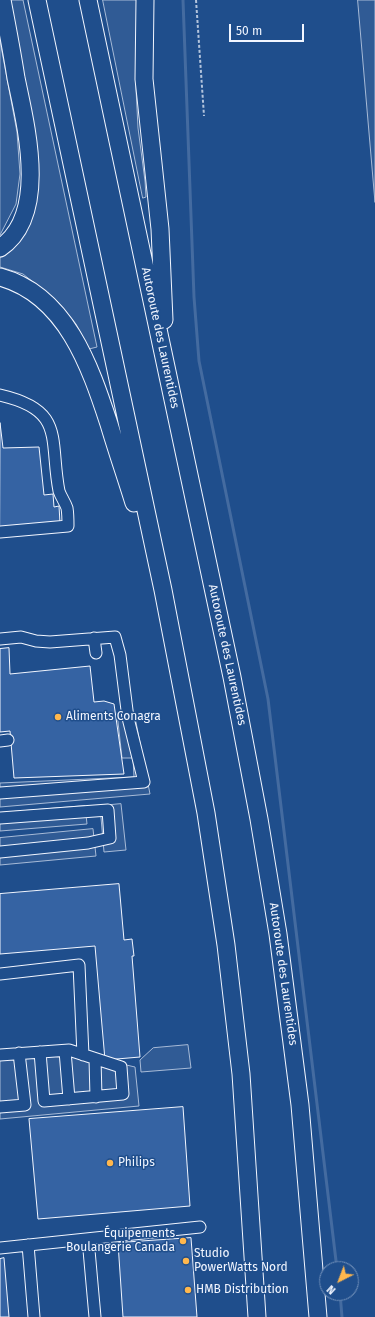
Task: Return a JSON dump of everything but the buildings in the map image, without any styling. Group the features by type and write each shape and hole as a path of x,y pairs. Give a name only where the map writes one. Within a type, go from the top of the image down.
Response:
{"highway":[{"path":"0,248 10,240 22,221 29,191 30,170 26,134 2,0"},
{"path":"37,0 163,590 200,776 227,953 241,1074 257,1317"},
{"name":"Autoroute des Laurentides","path":"88,0 239,708 272,892 288,1003 300,1105 318,1317"},
{"path":"145,0 144,86 160,229 167,370"},
{"path":"0,277 18,283 45,302 63,321 78,344 102,401 163,590"}],"lane":[{"path":"0,396 31,406 43,414 47,420 53,436 60,492 66,508 68,526 0,532"},
{"path":"0,639 22,637 36,641 50,642 115,637 120,655 128,718 144,782 0,793"},
{"path":"94,638 96,652"},
{"path":"0,818 108,810 110,838 88,843 0,852"},
{"path":"0,974 79,965 83,1055"},
{"path":"65,1050 69,1099"},
{"path":"0,1055 65,1050 121,1067 123,1094 44,1101 40,1052"},
{"path":"0,1107 25,1105 19,1053"},
{"path":"95,1059 96,1097"},
{"path":"0,1248 200,1227"},
{"path":"88,1239 95,1317"},
{"path":"28,1245 34,1317"}],"path":[{"path":"196,0 204,116"}],"shaded area":[{"path":"10,0 23,0 97,347 89,349 76,324 58,302 23,274 0,267 0,258 17,245 26,231 33,215"},
{"path":"103,0 138,0 136,89 138,128 145,181 146,197 143,198"},
{"path":"358,0 375,0 375,202"},
{"path":"0,41 17,132 20,174 16,204 0,235"},
{"path":"134,712 150,794 0,807 0,783 134,777 133,758 122,758 117,713"},
{"path":"121,804 126,850 104,852 100,806"},
{"path":"85,806 87,824 0,831 0,813"},
{"path":"93,829 96,856 0,865 0,838"},
{"path":"188,1045 191,1068 141,1072 140,1060 153,1048"},
{"path":"70,1052 135,1067 139,1106 0,1119 0,1057"}],"waterway":[{"path":"183,0 194,297 199,361 268,699 336,1261"},
{"path":"341,1301 342,1317"}],"place":[{"name":"Aliments Conagra","path":"58,717"},
{"name":"Philips","path":"110,1163"},
{"name":"Équipements Boulangerie Canada","path":"183,1241"},
{"name":"Studio PowerWatts Nord","path":"186,1261"},
{"name":"HMB Distribution","path":"188,1290"}]}
